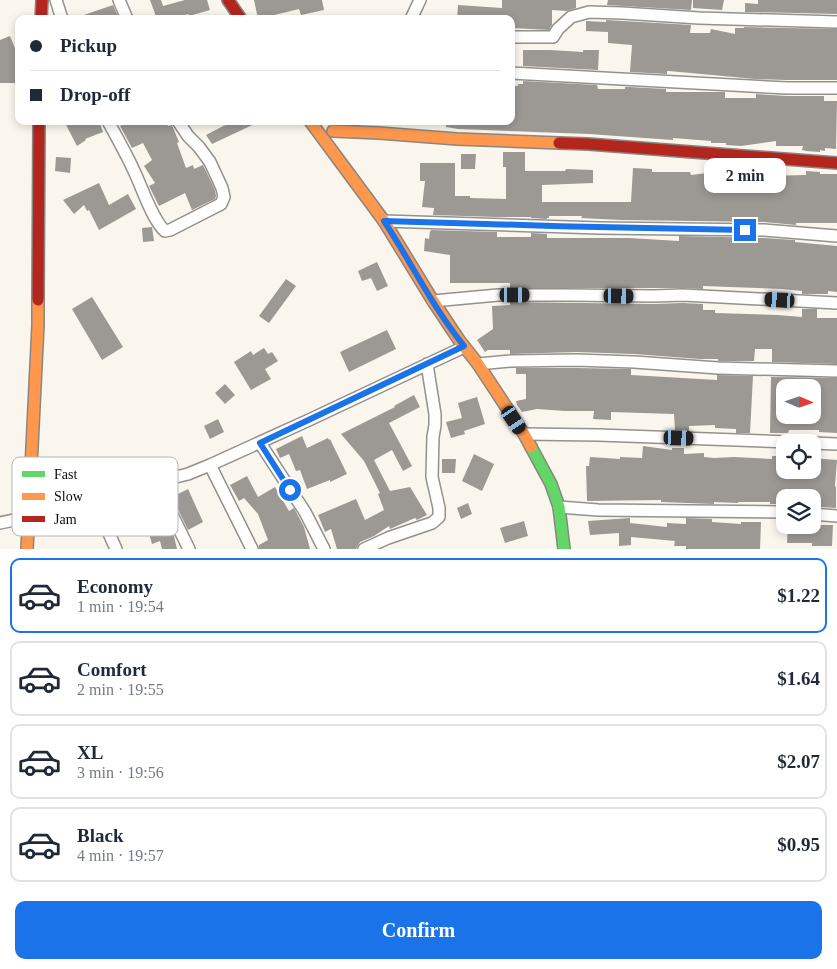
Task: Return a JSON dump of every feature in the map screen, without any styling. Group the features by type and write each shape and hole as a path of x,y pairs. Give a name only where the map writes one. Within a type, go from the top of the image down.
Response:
{"street":[{"path":"41,15 42,0"},
{"path":"56,0 61,15"},
{"path":"119,0 126,15"},
{"path":"228,0 238,15"},
{"path":"412,15 420,0"},
{"path":"515,37 553,37 558,29 571,17 589,12 622,12 699,18 837,22"},
{"path":"515,73 787,88 837,88"},
{"path":"31,457 38,326 39,125"},
{"path":"110,125 135,172 154,216 165,231 221,204 224,197 210,162 181,125"},
{"path":"313,125 384,221 433,301 478,364 524,434 551,484 558,507 564,549"},
{"path":"325,142 335,126 379,133 457,139 588,144 837,163"},
{"path":"384,221 599,228 764,230 837,236"},
{"path":"433,301 498,295 568,294 683,295 837,303"},
{"path":"178,476 260,443 464,346"},
{"path":"478,364 510,361 576,360 718,368 837,371"},
{"path":"364,549 388,538 432,523 438,516 439,508 432,477 433,438 436,425 427,364"},
{"path":"524,434 776,441"},
{"path":"260,443 305,512 324,549"},
{"path":"821,443 837,444"},
{"path":"210,465 252,549"},
{"path":"558,507 608,510 776,512"},
{"path":"821,515 837,516"},
{"path":"178,527 189,549"},
{"path":"27,536 27,549"},
{"path":"110,536 116,549"}],"building":[{"path":"150,0 161,0 163,6 185,0 207,0 210,10 192,15 156,15"},
{"path":"254,0 322,0 324,10 301,15 299,9 274,15 257,15"},
{"path":"502,0 576,0 576,8 567,11 552,10 552,25 549,30 515,28 515,15 457,15 458,5 502,8"},
{"path":"608,0 692,0 691,10 607,5"},
{"path":"693,0 724,0 722,10 693,8"},
{"path":"758,0 837,0 837,14 745,12 745,3 758,4"},
{"path":"113,5 117,15 84,15"},
{"path":"606,20 691,25 690,33 710,33 711,29 735,34 735,28 744,27 837,29 837,80 755,79 669,71 667,71 667,74 630,72 632,45 608,43 608,32 586,31 586,21 606,22"},
{"path":"10,36 15,48 15,83 0,83 0,40"},
{"path":"523,50 583,52 583,50 599,50 598,70 523,66"},
{"path":"523,81 597,85 598,89 625,89 625,87 629,87 666,89 666,92 725,92 725,98 756,98 756,94 824,96 824,101 837,101 836,149 825,148 825,151 820,150 820,152 806,151 802,150 803,146 776,146 776,141 741,146 673,138 673,140 446,127 446,125 515,125 515,86 523,84"},
{"path":"66,125 100,125 103,132 85,139 77,146"},
{"path":"172,125 186,168 193,165 194,169 203,165 215,190 215,199 192,210 185,193 159,206 149,186 155,183 144,166 152,160 143,143 132,148 120,126"},
{"path":"225,125 252,125 212,144 206,135"},
{"path":"503,152 525,152 525,171 593,170 593,183 542,185 542,202 631,202 633,168 652,169 652,172 690,172 691,175 724,171 724,164 762,167 761,174 765,174 765,176 806,175 806,171 820,172 820,174 837,174 837,223 796,223 796,225 764,222 621,220 581,218 582,216 549,216 547,219 433,215 434,208 422,207 425,181 420,181 420,163 455,163 455,196 506,199 506,167 503,167"},
{"path":"461,154 476,154 475,169 461,169"},
{"path":"56,157 71,158 70,173 55,171"},
{"path":"99,183 109,205 128,194 136,209 99,230 89,210 87,211 84,205 74,214 63,200"},
{"path":"152,227 154,241 143,242 142,228"},
{"path":"431,230 497,232 497,237 531,237 531,233 547,234 547,238 629,238 679,241 679,236 764,238 837,246 837,292 828,291 828,294 802,294 802,291 782,289 703,286 703,289 510,288 510,283 450,283 450,255 424,251 425,238 429,239"},
{"path":"377,262 388,286 377,291 371,278 362,281 358,271"},
{"path":"286,279 296,286 269,323 259,316"},
{"path":"92,297 123,347 102,360 72,309"},
{"path":"510,302 703,304 703,310 715,310 715,313 802,317 802,309 817,309 817,318 837,318 837,364 772,362 772,349 755,349 754,361 718,361 718,359 576,352 510,354 510,350 488,350 485,352 477,340 493,329 492,306 510,305"},
{"path":"387,330 396,349 349,372 340,352"},
{"path":"264,348 268,354 272,352 278,361 265,369 271,379 251,390 234,362 251,351 253,355"},
{"path":"516,368 631,369 631,375 717,380 717,375 753,376 750,433 736,433 736,429 715,428 715,425 689,426 689,431 675,430 674,414 611,412 611,420 593,419 594,411 537,409 522,412 516,401 526,399 526,374 516,374"},
{"path":"771,377 837,378 837,433 819,432 819,430 789,430 788,433 770,433"},
{"path":"225,384 235,395 225,404 215,393"},
{"path":"414,395 420,407 389,423 412,466 403,471 392,450 374,460 390,491 410,487 427,515 390,529 389,526 374,536 360,542 356,549 337,549 331,529 325,532 318,515 356,499 365,520 384,510 378,494 380,493 364,461 341,434 395,407"},
{"path":"477,397 485,424 464,431 465,434 451,438 446,422 462,418 458,403"},
{"path":"218,419 224,432 210,439 204,426"},
{"path":"302,436 307,448 328,438 330,439 347,474 330,482 330,480 307,489 300,470 296,471 289,454 280,458 276,449"},
{"path":"643,446 672,450 672,448 684,448 684,454 704,453 704,457 714,458 772,459 772,456 776,456 776,479 821,479 821,459 837,460 836,508 821,507 821,489 776,489 776,504 770,504 770,502 714,502 714,504 661,502 661,500 587,501 586,466 589,466 590,457 642,458"},
{"path":"474,454 494,464 482,491 462,481"},
{"path":"442,459 456,459 455,473 442,473"},
{"path":"247,476 258,497 275,487 289,511 294,508 304,527 310,549 259,549 259,545 268,540 258,514 244,498 239,501 230,485"},
{"path":"188,489 203,522 188,530 178,509 178,494"},
{"path":"468,503 472,514 461,519 457,508"},
{"path":"630,518 630,523 667,527 667,523 686,524 686,518 712,519 712,522 741,524 741,522 761,522 760,549 686,549 686,546 674,546 675,541 631,537 631,545 619,546 619,533 590,535 588,521"},
{"path":"524,521 528,536 505,543 500,528"},
{"path":"821,525 833,525 832,546 812,546 812,543 787,543 788,534 821,534"},
{"path":"150,536 174,536 177,549 162,549 160,541 152,544"}],"traffic: fast":[{"path":"531,447 551,484 559,507 564,549"}],"traffic: slow":[{"path":"313,125 384,221 433,301 459,340 478,364 531,447"},
{"path":"333,131 559,143"},
{"path":"32,457 38,300"},
{"path":"27,549 28,536"}],"traffic: jam":[{"path":"41,15 42,0"},
{"path":"228,0 238,15"},
{"path":"38,300 39,125"},
{"path":"559,143 837,163"}],"route":[{"path":"290,490 260,443 464,346 433,301 384,221 599,228 745,230"}]}
